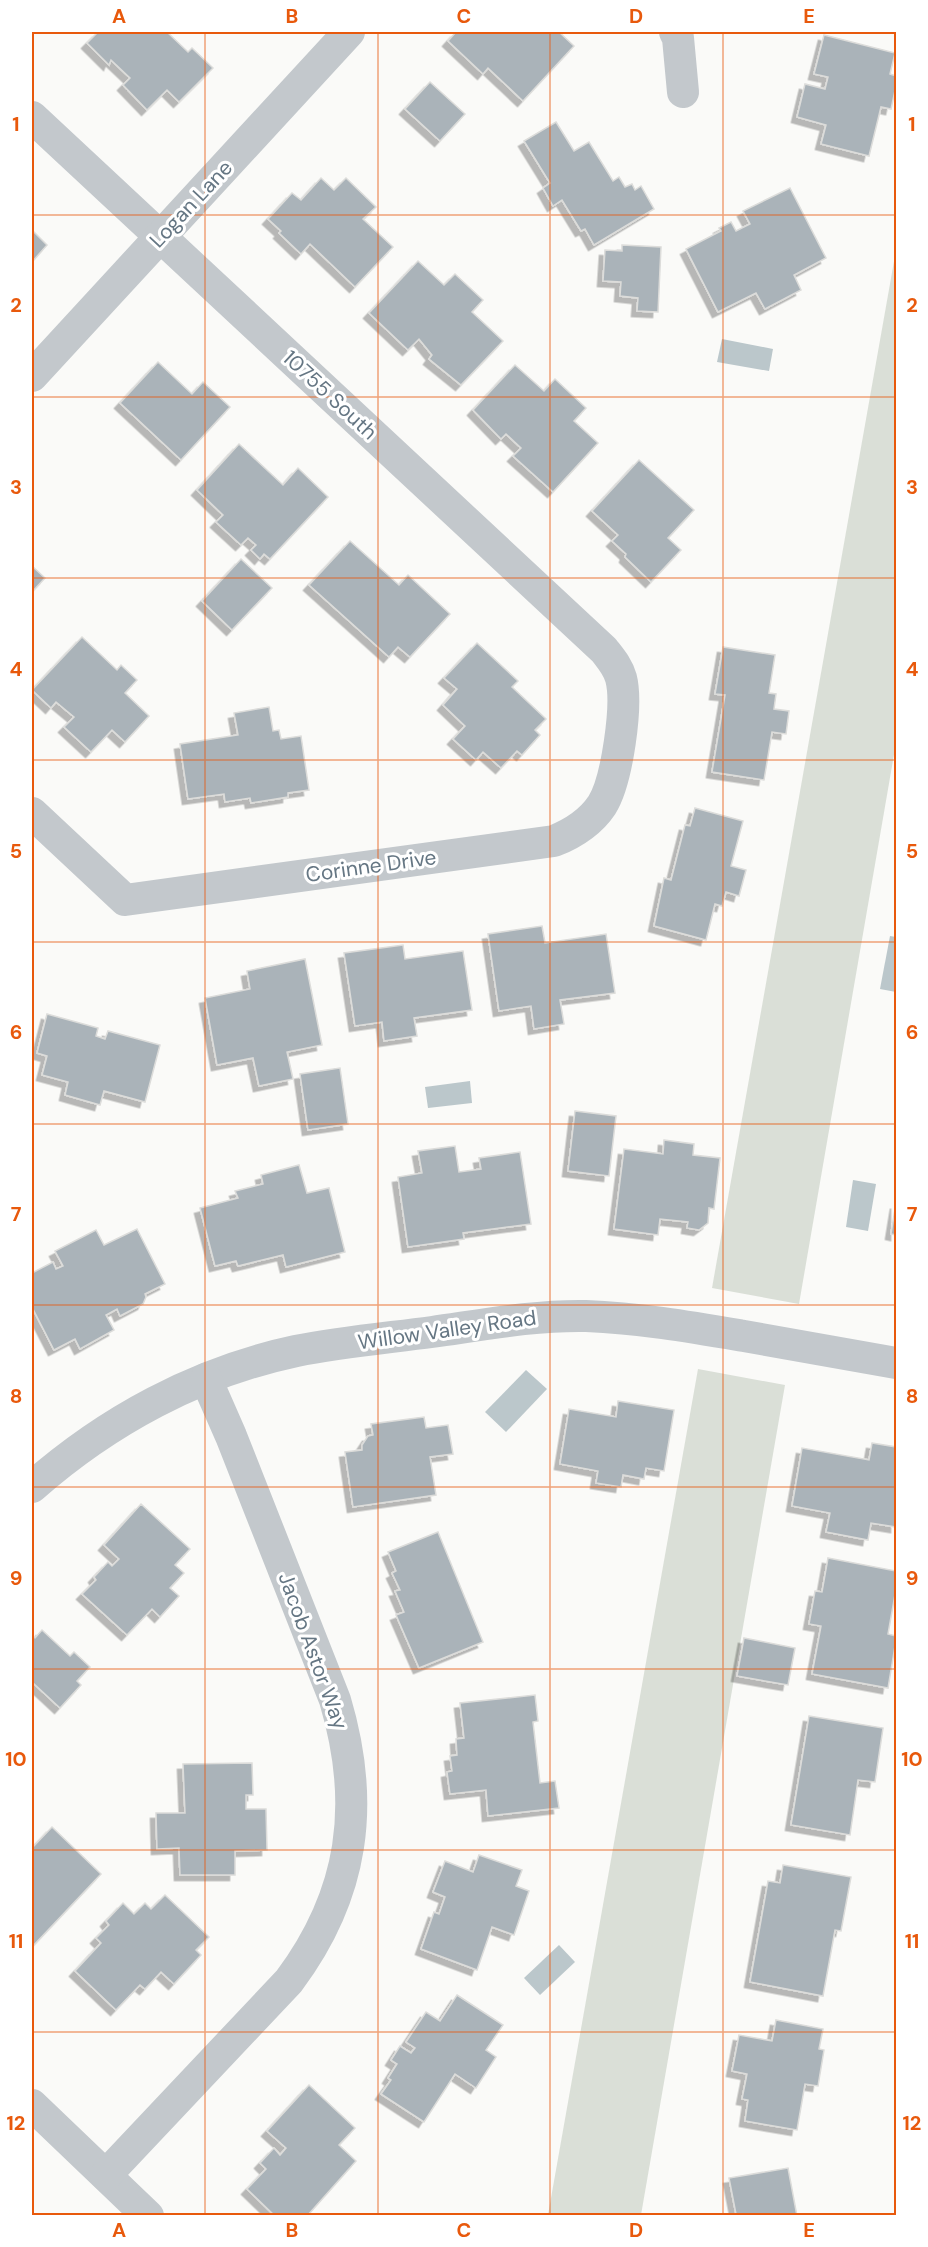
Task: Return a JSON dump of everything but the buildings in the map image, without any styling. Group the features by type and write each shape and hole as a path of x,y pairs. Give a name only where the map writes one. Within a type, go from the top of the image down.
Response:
{"street":[{"name":"Logan Lane","path":"32,376 349,32"},
{"path":"675,32 678,38 683,92"},
{"name":"10755 South","path":"32,117 604,650 621,678"},
{"name":"Corinne Drive","path":"32,813 125,900 554,841 580,828 591,819 608,794 623,711 624,695 621,678"},
{"name":"Willow Valley Road","path":"32,1487 81,1447 112,1426 169,1395 206,1378 261,1360 312,1348 555,1317 604,1317 663,1323 897,1363"},
{"name":"Jacob Astor Way","path":"106,2175 295,1973 321,1932 333,1906 348,1849 351,1820 350,1768 338,1711 231,1436 206,1378"},
{"path":"32,2105 148,2216"}],"shaded area":[{"path":"896,250 896,743 799,1304 712,1288"},
{"path":"722,339 773,349 769,371 717,362"},
{"path":"890,936 896,937 896,992 880,989"},
{"path":"470,1081 472,1103 428,1108 425,1087"},
{"path":"853,1180 876,1184 868,1231 846,1227"},
{"path":"698,1369 785,1385 641,2215 548,2215"},
{"path":"526,1370 547,1389 506,1432 485,1412"},
{"path":"559,1945 575,1962 540,1995 524,1978"}]}
